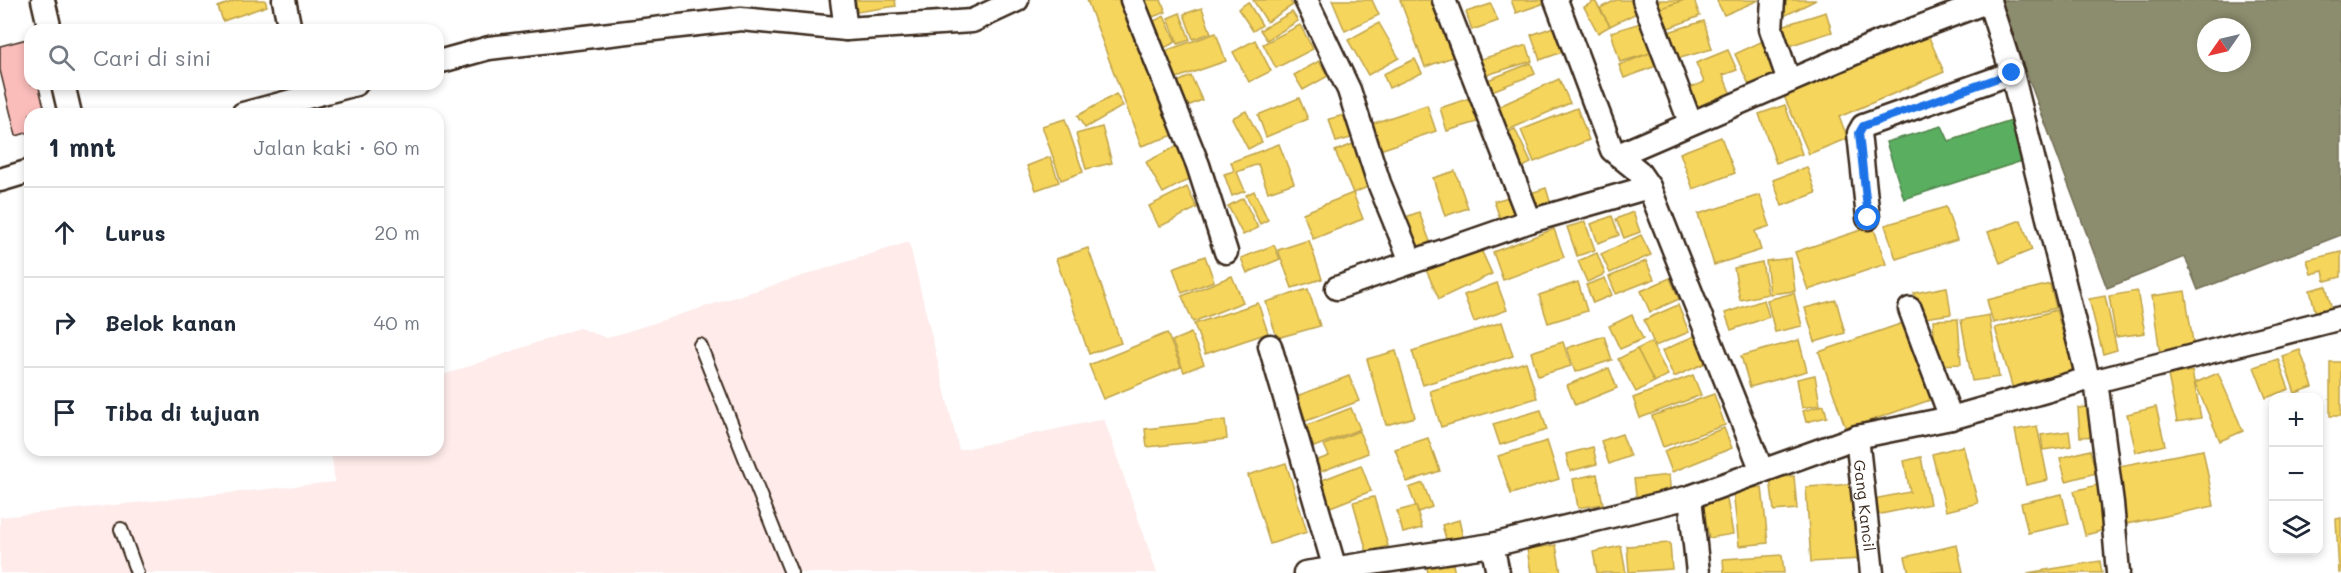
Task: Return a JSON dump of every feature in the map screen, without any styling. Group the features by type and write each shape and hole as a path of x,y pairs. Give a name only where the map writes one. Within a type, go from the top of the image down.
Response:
{"street":[{"path":"43,0 49,24"},
{"path":"284,0 289,24"},
{"path":"842,0 846,29"},
{"path":"444,60 489,48 741,19 846,29 972,21 1017,0"},
{"path":"1132,0 1198,165 1226,252"},
{"path":"1306,0 1349,90 1379,183 1411,261"},
{"path":"1444,0 1530,221"},
{"path":"1556,0 1612,150 1638,171 1649,187 1762,471"},
{"path":"1644,0 1690,122"},
{"path":"1773,0 1771,29 1789,81"},
{"path":"1618,155 1880,42 1988,1 2012,73 2092,380 2112,503 2118,573"},
{"path":"1868,218 1859,133 1863,126 2012,73"},
{"path":"64,90 69,108"},
{"path":"258,108 302,91"},
{"path":"0,180 24,173"},
{"path":"1337,288 1530,221 1649,187"},
{"path":"1910,309 1951,418"},
{"path":"1305,573 1492,545 1690,497 1857,437 1951,418 2341,318"},
{"path":"1270,346 1335,568"},
{"name":"Gang Kancil","path":"1857,437 1872,573"},
{"path":"1690,497 1698,573"},
{"path":"1492,545 1498,573"}],"lane":[{"path":"700,345 790,573"},
{"path":"121,529 137,573"}],"shaded area":[{"path":"909,242 959,450 1104,419 1157,573 0,573 0,517 335,482 332,456 444,456 444,375 579,328 607,338"}],"building: Hunian":[{"path":"237,0 265,0 267,6 223,21 218,7"},
{"path":"856,0 895,0 896,6 857,12"},
{"path":"1087,0 1125,0 1174,135 1141,146"},
{"path":"1136,0 1161,0 1166,12 1144,20"},
{"path":"1253,0 1289,0 1293,5 1267,22"},
{"path":"1332,0 1372,0 1379,15 1345,31"},
{"path":"1400,0 1438,0 1458,55 1425,67"},
{"path":"1511,0 1551,0 1551,1 1516,13"},
{"path":"1616,0 1635,0 1641,11 1610,26 1600,8"},
{"path":"1656,0 1684,0 1659,9"},
{"path":"1684,0 1694,0 1700,16 1666,29 1659,9"},
{"path":"1759,0 1724,15 1717,1"},
{"path":"1776,0 1816,0 1784,16"},
{"path":"1595,1 1610,26 1598,33 1584,7"},
{"path":"1248,2 1262,25 1253,31 1238,9"},
{"path":"1491,4 1498,21 1472,30 1466,12"},
{"path":"1202,8 1211,33 1193,39 1184,14"},
{"path":"1292,12 1298,21 1267,40 1260,30"},
{"path":"1826,12 1832,32 1782,48 1775,28"},
{"path":"1180,13 1190,40 1178,44 1168,18"},
{"path":"1164,16 1176,42 1160,50 1148,24"},
{"path":"1704,21 1712,49 1673,60 1665,33"},
{"path":"1644,22 1654,52 1620,62 1611,32"},
{"path":"1379,23 1399,58 1368,75 1348,40"},
{"path":"1300,25 1313,49 1276,68 1263,44"},
{"path":"1559,25 1568,50 1540,60 1531,35"},
{"path":"1216,33 1226,61 1171,80 1162,52"},
{"path":"1928,35 1944,72 1839,117 1848,138 1809,154 1784,96"},
{"path":"1255,40 1271,71 1249,82 1233,52"},
{"path":"1763,41 1771,59 1783,76 1752,91 1735,54"},
{"path":"1527,45 1532,61 1483,76 1478,60"},
{"path":"1728,50 1737,70 1723,75 1732,97 1696,112 1687,89 1704,82 1696,63"},
{"path":"1650,53 1656,66 1624,78 1619,65"},
{"path":"1415,59 1422,73 1389,88 1383,74"},
{"path":"1319,61 1328,76 1303,90 1294,75"},
{"path":"1531,63 1535,74 1492,91 1488,80"},
{"path":"1191,76 1202,100 1183,108 1173,84"},
{"path":"1559,79 1570,103 1501,133 1491,110"},
{"path":"1116,94 1123,106 1085,128 1077,116"},
{"path":"1473,97 1481,121 1447,131 1440,108"},
{"path":"1299,98 1308,119 1266,137 1258,115"},
{"path":"1427,105 1436,131 1377,151 1368,125"},
{"path":"1785,105 1802,154 1776,163 1759,114"},
{"path":"1577,108 1589,140 1534,162 1521,130"},
{"path":"1246,111 1262,142 1248,149 1232,118"},
{"path":"1348,114 1355,137 1336,142 1329,119"},
{"path":"1065,119 1083,172 1061,180 1042,126"},
{"path":"2015,120 2028,159 1962,180 1949,141"},
{"path":"1102,127 1112,163 1086,169 1076,134"},
{"path":"1515,129 1531,163 1515,171 1499,136"},
{"path":"1721,137 1735,173 1693,189 1680,153"},
{"path":"1356,143 1373,185 1353,193 1335,151"},
{"path":"1181,144 1197,175 1163,193 1146,162"},
{"path":"1279,144 1294,183 1268,192 1258,164 1237,172 1245,191 1232,196 1224,174 1234,171 1231,162"},
{"path":"1050,157 1059,182 1036,190 1027,166"},
{"path":"1807,167 1816,193 1782,206 1773,180"},
{"path":"1455,171 1468,208 1445,216 1433,178"},
{"path":"1187,187 1197,208 1159,227 1149,206"},
{"path":"1546,188 1552,208 1531,214 1525,195"},
{"path":"1254,191 1268,220 1260,224 1246,195"},
{"path":"1353,193 1363,219 1313,239 1303,213"},
{"path":"1517,195 1524,214 1501,221 1494,201"},
{"path":"1760,195 1770,226 1755,231 1761,250 1714,265 1698,214"},
{"path":"1243,198 1258,228 1243,235 1228,206"},
{"path":"1946,207 1957,240 1896,259 1885,225"},
{"path":"1419,212 1432,247 1411,255 1398,220"},
{"path":"1633,212 1640,232 1624,238 1616,219"},
{"path":"1612,216 1619,235 1598,243 1591,224"},
{"path":"2021,220 2032,250 2000,263 1988,232"},
{"path":"1585,222 1595,250 1577,256 1567,227"},
{"path":"1873,226 1886,264 1808,290 1795,252"},
{"path":"1554,229 1564,257 1503,280 1493,252"},
{"path":"1641,235 1651,255 1610,273 1601,254"},
{"path":"1309,240 1322,279 1292,288 1278,250"},
{"path":"1478,243 1492,274 1439,299 1423,263"},
{"path":"1274,245 1280,259 1247,273 1241,258"},
{"path":"1088,248 1121,343 1089,354 1056,259"},
{"path":"2341,252 2341,277 2325,281 2323,271 2311,274 2307,260"},
{"path":"1597,253 1605,274 1587,282 1578,261"},
{"path":"1205,256 1214,281 1182,293 1173,268"},
{"path":"1791,258 1795,291 1770,294 1766,261"},
{"path":"1646,261 1654,279 1616,294 1609,277"},
{"path":"1762,262 1768,294 1740,300 1734,268"},
{"path":"1232,276 1243,302 1193,322 1182,296"},
{"path":"1605,278 1612,295 1593,303 1586,285"},
{"path":"1670,278 1679,299 1650,312 1641,291"},
{"path":"1578,282 1587,311 1548,323 1539,295"},
{"path":"1497,283 1507,310 1474,322 1464,295"},
{"path":"2050,284 2056,308 1993,323 1987,300"},
{"path":"2326,286 2333,314 2317,318 2310,290"},
{"path":"1947,287 1951,314 1918,319 1914,293"},
{"path":"1308,289 1320,326 1277,338 1266,302"},
{"path":"2137,291 2145,333 2116,337 2109,296"},
{"path":"2185,291 2194,349 2160,354 2152,296"},
{"path":"1794,293 1802,326 1775,332 1767,300"},
{"path":"2105,296 2117,350 2103,354 2089,299"},
{"path":"1764,300 1769,317 1731,330 1725,313"},
{"path":"1836,300 1845,333 1815,342 1805,308"},
{"path":"1258,303 1268,333 1205,354 1194,324"},
{"path":"1678,305 1689,332 1655,346 1644,320"},
{"path":"2056,310 2074,371 2013,389 1995,328"},
{"path":"1632,315 1643,339 1620,349 1609,326"},
{"path":"1989,315 1999,377 1972,381 1961,320"},
{"path":"1958,319 1961,364 1936,365 1933,320"},
{"path":"1502,322 1513,356 1423,385 1412,351"},
{"path":"1906,322 1933,399 1846,429 1819,352"},
{"path":"1167,333 1181,367 1103,399 1089,365"},
{"path":"1191,333 1204,364 1184,372 1172,341"},
{"path":"1698,334 1710,361 1674,377 1662,351"},
{"path":"1604,336 1612,360 1575,372 1567,348"},
{"path":"1799,340 1807,371 1750,387 1741,356"},
{"path":"1563,342 1571,366 1538,376 1531,352"},
{"path":"1651,342 1668,375 1654,382 1637,349"},
{"path":"1637,349 1654,382 1636,392 1618,359"},
{"path":"2300,350 2313,387 2295,393 2282,356"},
{"path":"1396,351 1415,417 1386,425 1367,359"},
{"path":"2278,359 2289,389 2279,393 2269,393 2269,397 2266,398 2254,367"},
{"path":"1526,362 1537,398 1441,427 1430,391"},
{"path":"2330,362 2341,362 2341,416 2330,416"},
{"path":"1609,368 1617,388 1575,405 1567,385"},
{"path":"2192,371 2201,418 2177,422 2168,375"},
{"path":"2218,373 2243,431 2220,441 2195,383"},
{"path":"1693,375 1701,395 1640,418 1633,398"},
{"path":"1815,375 1820,405 1802,408 1797,379"},
{"path":"1349,376 1359,401 1306,421 1297,396"},
{"path":"1714,394 1725,425 1663,447 1652,416"},
{"path":"1824,405 1827,417 1806,422 1803,411"},
{"path":"2097,406 2100,436 2080,437 2078,408"},
{"path":"2156,407 2165,445 2136,452 2127,414"},
{"path":"1351,408 1360,429 1314,447 1305,426"},
{"path":"1541,410 1547,430 1500,445 1493,424"},
{"path":"1225,420 1227,439 1147,447 1145,429"},
{"path":"2037,426 2048,480 2026,485 2015,430"},
{"path":"1724,428 1732,448 1672,472 1664,451"},
{"path":"1359,431 1368,453 1320,472 1315,461 1329,456 1324,445"},
{"path":"2069,431 2071,446 2043,450 2041,435"},
{"path":"1622,434 1630,456 1609,464 1601,441"},
{"path":"1428,438 1440,471 1407,482 1395,449"},
{"path":"1547,441 1559,479 1511,494 1498,456"},
{"path":"1963,446 1978,503 1946,511 1932,454"},
{"path":"1593,447 1597,464 1570,471 1566,454"},
{"path":"2090,450 2096,473 2066,481 2060,458"},
{"path":"2203,450 2214,506 2126,524 2114,467"},
{"path":"1921,457 1930,504 1876,515 1873,499 1910,492 1904,461"},
{"path":"1286,463 1307,532 1270,544 1248,475"},
{"path":"1361,465 1371,491 1328,508 1317,482"},
{"path":"1597,474 1603,504 1578,508 1573,479"},
{"path":"1669,475 1671,498 1637,502 1634,479"},
{"path":"1794,476 1797,509 1774,511 1770,478"},
{"path":"1423,483 1432,507 1418,512 1409,488"},
{"path":"1855,484 1860,559 1811,562 1806,487"},
{"path":"2101,484 2113,528 2085,535 2074,491"},
{"path":"1762,487 1768,543 1739,546 1733,490"},
{"path":"1726,494 1733,534 1709,538 1702,498"},
{"path":"2062,494 2069,524 2028,533 2021,503"},
{"path":"1374,497 1388,546 1367,552 1353,502"},
{"path":"1416,506 1422,528 1403,533 1397,511"},
{"path":"2341,518 2341,573 2339,573 2336,519"},
{"path":"1459,520 1464,542 1448,546 1442,525"},
{"path":"1670,543 1672,569 1629,572 1627,546"},
{"path":"1556,545 1561,573 1531,573 1527,549"},
{"path":"1957,545 1963,572 1909,573 1905,557"},
{"path":"1621,546 1626,573 1597,573 1593,552"},
{"path":"1782,555 1784,573 1724,573 1723,559"},
{"path":"1451,557 1455,573 1428,573 1426,563"},
{"path":"2100,561 2102,573 2027,573"}],"building: Publik":[{"path":"2015,120 2028,159 1904,199 1886,142 1942,126 1949,141"}],"building: Industri":[{"path":"1999,0 2341,0 2341,235 2198,290 2185,257 2107,288"}],"building: Lainnya":[{"path":"24,40 24,90 40,90 44,108 24,108 24,134 16,136 0,70 0,46"}],"route":[{"path":"1868,218 1859,133 1863,126 2012,73"}]}
